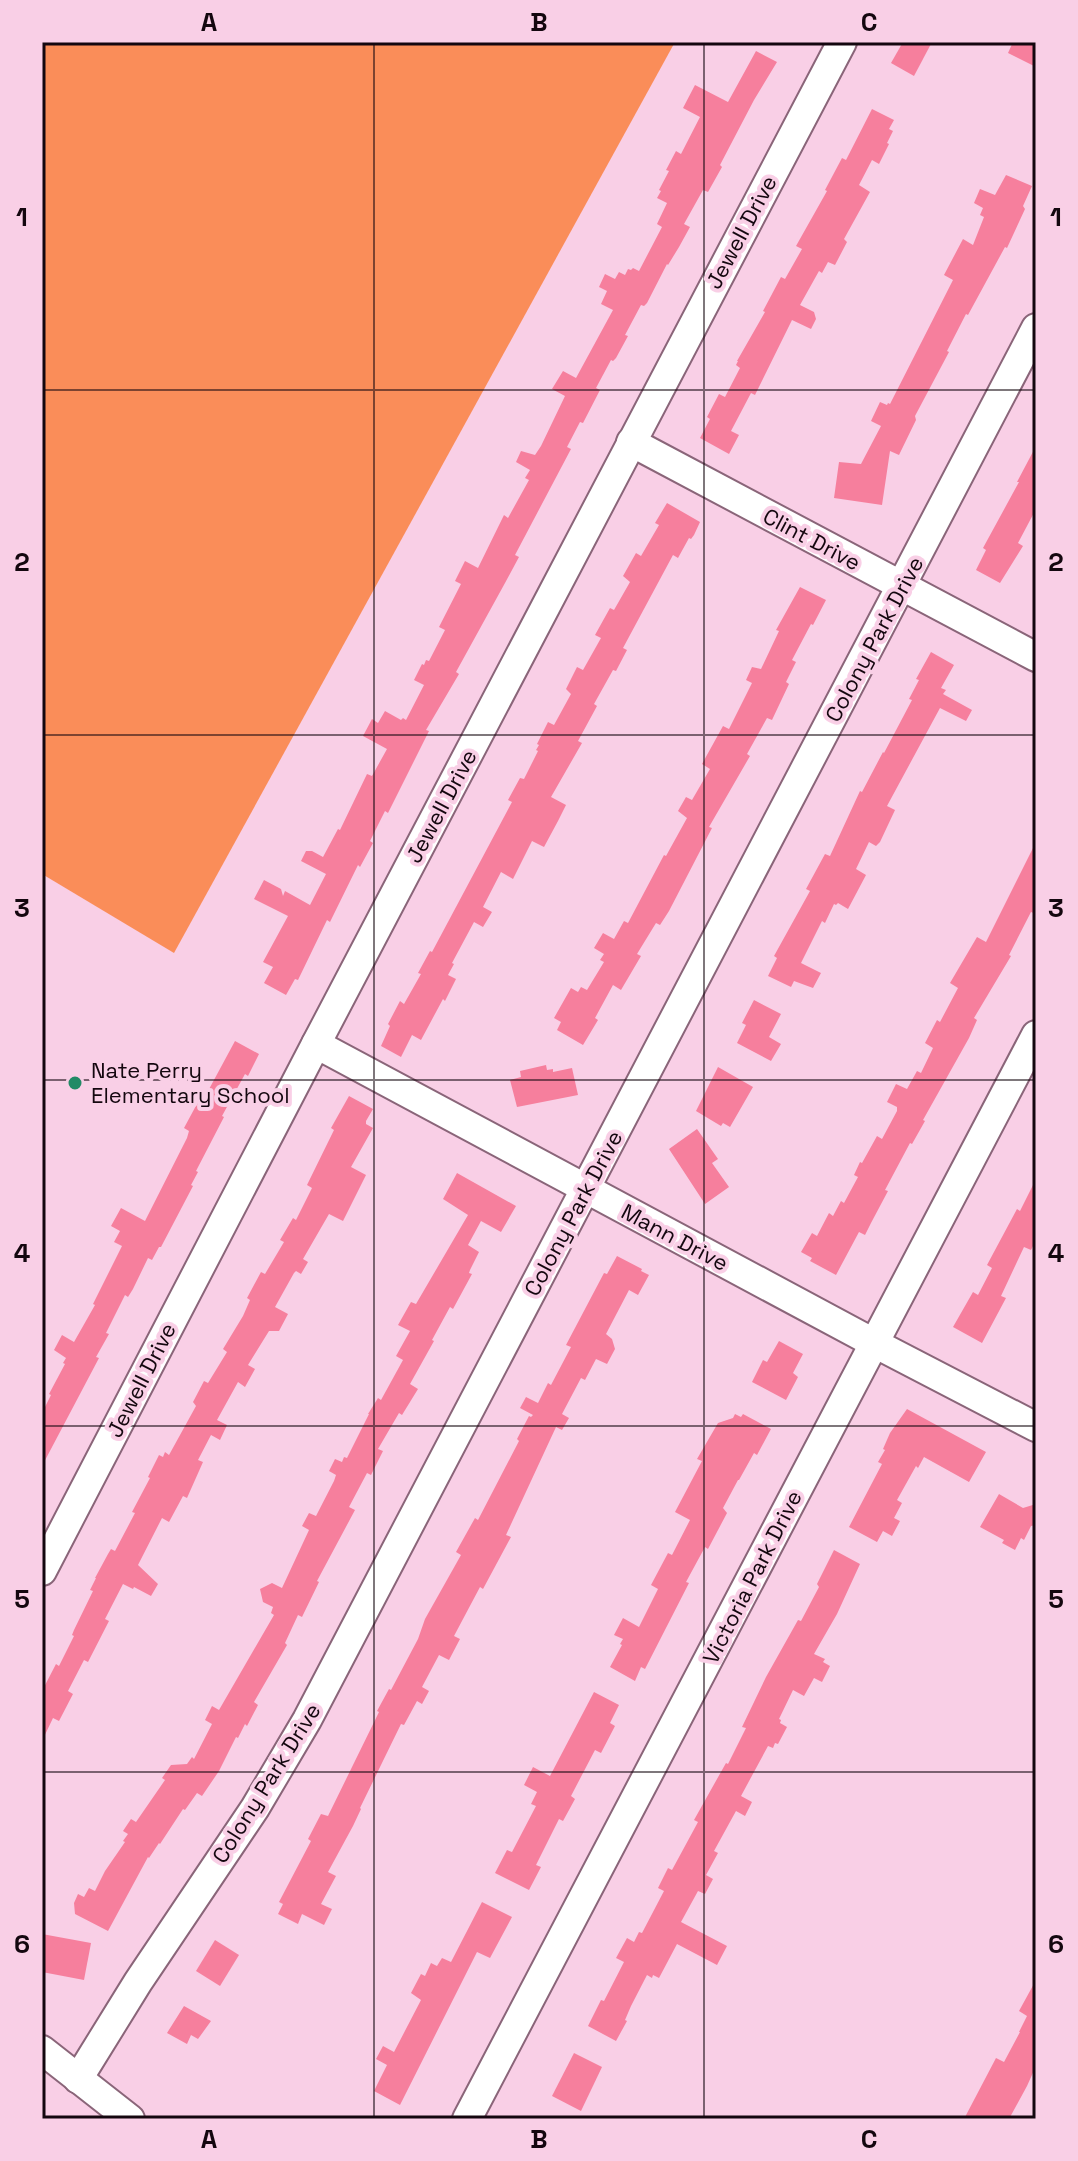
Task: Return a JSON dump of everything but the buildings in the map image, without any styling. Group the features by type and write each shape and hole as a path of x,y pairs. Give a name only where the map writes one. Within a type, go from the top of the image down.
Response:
{"street":[{"name":"Jewell Drive","path":"42,1571 842,42"},
{"name":"Colony Park Drive","path":"78,2079 138,1982 255,1808 307,1720 1036,328"},
{"name":"Clint Drive","path":"631,442 1036,657"},
{"name":"Victoria Park Drive","path":"467,2119 1036,1035"},
{"name":"Mann Drive","path":"316,1044 1036,1427"},
{"path":"42,2050 130,2119"}],"shaded area":[{"path":"42,42 675,42 174,953 42,874"}],"place":[{"name":"Nate Perry Elementary School","path":"75,1083"}]}
